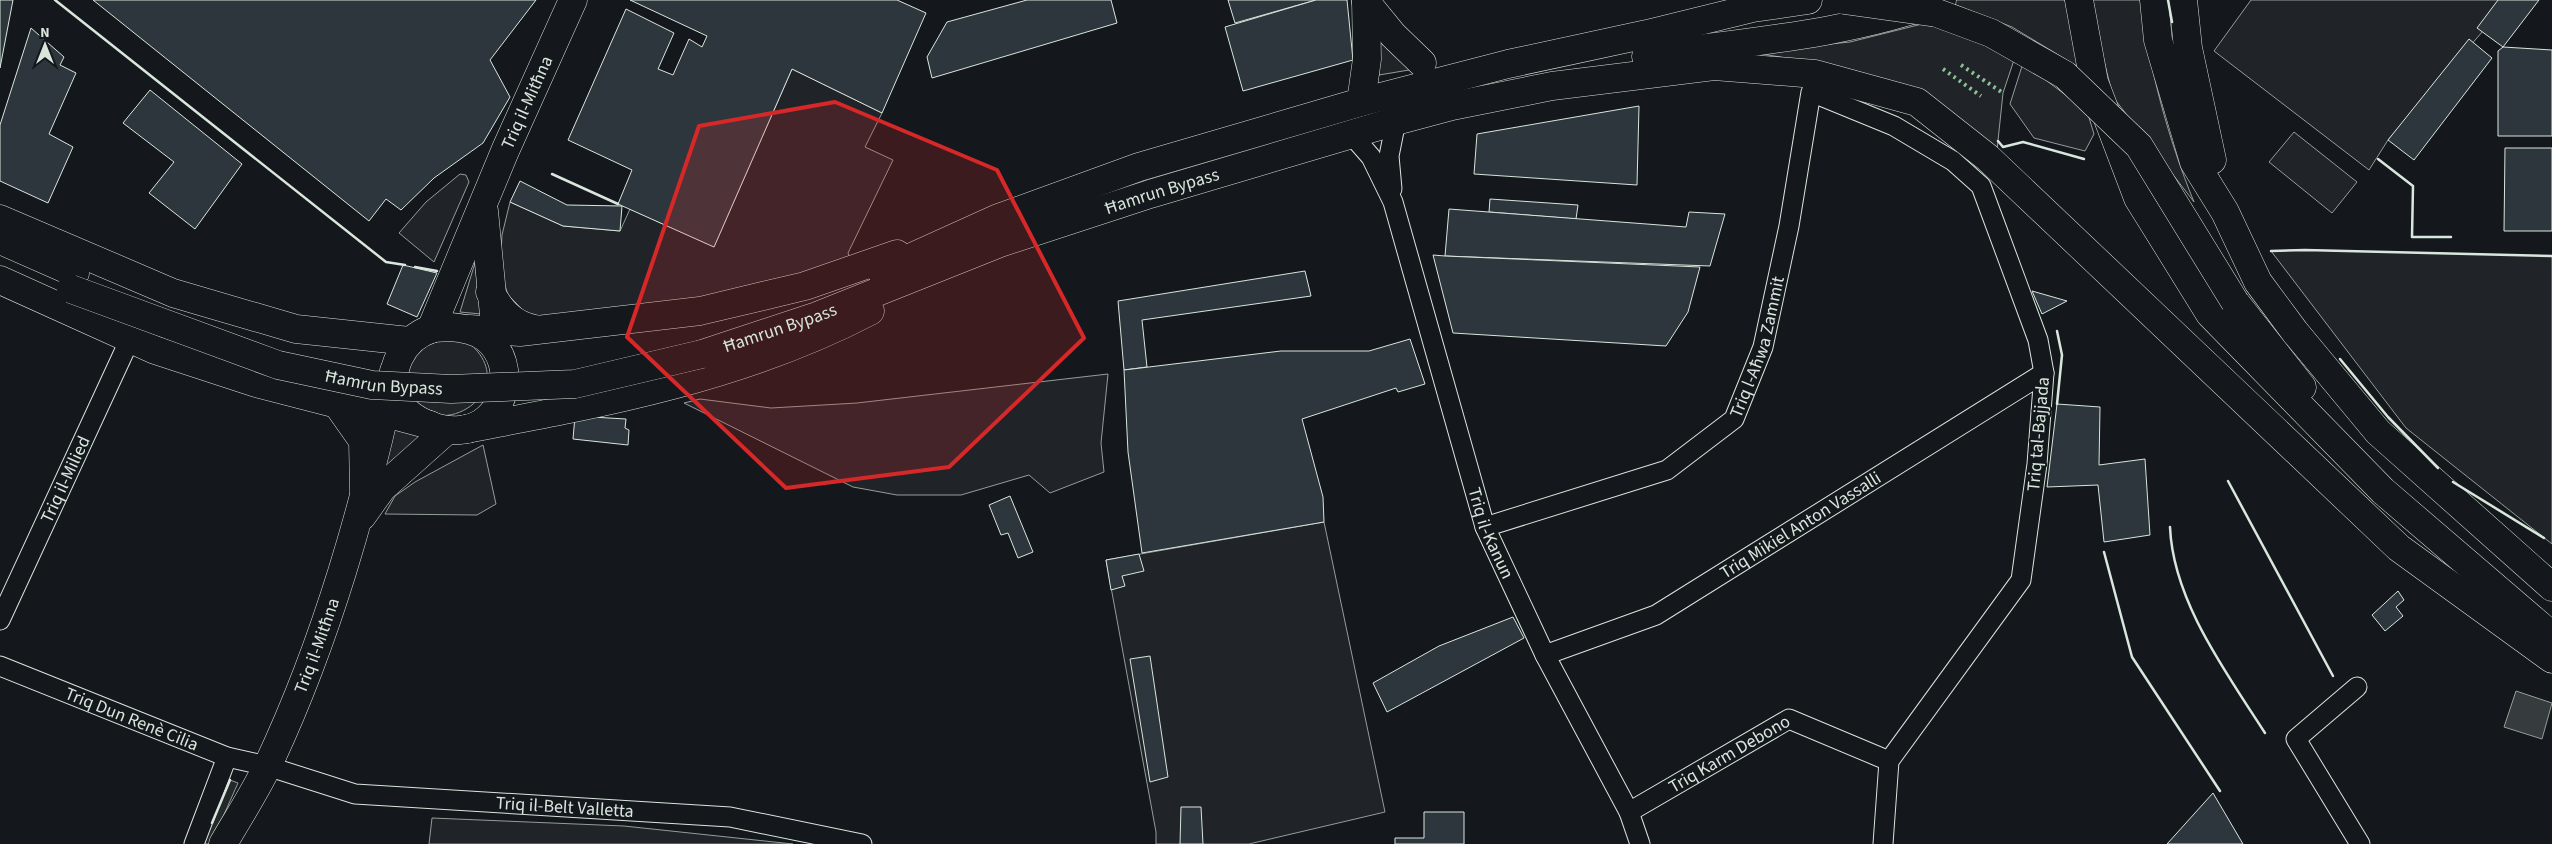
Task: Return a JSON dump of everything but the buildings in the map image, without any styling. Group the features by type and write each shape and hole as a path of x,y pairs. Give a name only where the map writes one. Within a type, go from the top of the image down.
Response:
{"main road":[{"name":"Triq il-Mitħna","path":"420,335 484,206 505,152 573,0"},
{"path":"1508,64 1707,0"},
{"path":"1508,64 1647,34 1754,8 1808,0"},
{"path":"1844,0 1937,13 1991,33 2065,75 2139,146 2235,302 2311,399 2354,445 2472,544 2552,588"},
{"path":"1552,86 1638,57 1809,33 1903,15 1942,0"},
{"path":"2078,0 2094,82 2138,198 2210,314 2384,491 2552,636"},
{"path":"2154,0 2158,40 2194,162 2225,212 2258,282 2294,332 2378,432 2552,588"},
{"path":"2183,0 2188,48 2203,124 2225,212"},
{"path":"1366,1 1393,35 1422,63"},
{"path":"1361,102 1367,59 1366,1"},
{"name":"Ħamrun Bypass","path":"0,258 282,350 370,366 452,372 573,366 700,345 998,231 1139,168 1361,102 1508,64"},
{"path":"1552,86 1714,66 1815,74 1917,102 1988,158 2399,548 2552,659"},
{"path":"1452,106 1548,100 1700,78 1811,92"},
{"name":"Ħamrun Bypass","path":"998,231 1150,194 1452,106 1552,86"},
{"name":"Triq il-Mitħna","path":"484,206 490,292 506,370"},
{"path":"0,218 173,293 296,329 420,335 450,327 497,332 543,330 700,311 805,286 998,231"},
{"path":"0,280 155,350 256,383 337,404 448,428 595,404 710,376 824,335 998,231"},
{"name":"Ħamrun Bypass","path":"0,240 73,281"},
{"path":"490,292 502,312 520,326 543,330"},
{"path":"420,335 394,371 396,394 406,412 448,428 484,421 498,407 505,389 506,370 499,352 486,338 469,329"},
{"name":"Triq il-Mitħna","path":"223,844 267,766 306,676 358,522 394,371"},
{"path":"337,404 363,441 364,491"},
{"name":"Triq il-Mitħna","path":"358,522 382,488 448,428"}],"street":[{"name":"Triq tal-Bajjada","path":"1811,92 1894,126 1953,161 1981,186 2038,340 2044,373 2037,464 2020,580 1889,762"},
{"name":"Triq l-Aħwa Zammit","path":"1485,527 1668,470 1734,419 1763,347 1789,226 1811,92"},
{"name":"Triq il-Kanun","path":"1393,202 1389,156 1396,121"},
{"name":"Triq il-Kanun","path":"1351,134 1371,157 1393,202 1485,527 1545,655 1629,812 1640,844"},
{"name":"Triq il-Milied","path":"0,620 130,339"},
{"name":"Triq Mikiel Anton Vassalli","path":"1545,655 1656,615 2044,373"},
{"name":"Triq Dun Renè Cilia","path":"0,666 227,757 267,766"},
{"path":"2357,687 2296,739 2360,844"},
{"name":"Triq Karm Debono","path":"1629,812 1788,719 1889,762"},
{"path":"194,844 227,757"},
{"path":"1883,844 1889,762"},
{"name":"Triq il-Belt Valletta","path":"267,766 355,794 730,817 862,844"}],"highlighted area":[{"path":"835,102 997,170 1084,338 949,467 786,488 627,337 699,126"}],"shaded area":[{"path":"1943,0 2065,0 2080,68 2012,27"},
{"path":"2091,0 2141,0 2154,77 2176,153 2194,202 2113,97 2093,16"},
{"path":"2251,0 2510,0 2388,140 2369,170 2214,51"},
{"path":"1930,22 1970,35 2014,60 2003,93 1997,150 1809,62 1751,52 1850,42"},
{"path":"1372,30 1415,69 1379,75"},
{"path":"2023,63 2087,111 2094,134 2085,151 2034,138 2010,104"},
{"path":"792,69 882,113 865,147 893,160 848,253 852,264 773,289 557,321 529,316 508,295 500,269 502,235 510,202 563,226 620,231 630,209 714,247"},
{"path":"2294,132 2357,182 2332,213 2269,162"},
{"path":"460,174 466,175 469,182 434,262 399,233 426,202"},
{"path":"2305,250 2552,256 2552,544 2406,428 2271,251"},
{"path":"475,263 481,314 460,312"},
{"path":"464,339 482,358 487,377 482,394 470,407 453,414 436,415 421,407 411,388 408,373 410,362 426,341"},
{"path":"1108,374 1101,443 1104,472 1050,493 1029,475 961,495 897,495 853,487 684,403 700,399 771,408 857,403"},
{"path":"392,429 424,436 374,484"},
{"path":"483,445 496,504 477,515 385,514 395,496 415,482"},
{"path":"1324,522 1385,812 1249,844 1156,844 1156,832 1106,560"},
{"path":"2516,691 2552,703 2542,739 2504,727"},
{"path":"230,780 238,783 211,844 203,844"},
{"path":"432,818 624,826 793,844 429,844"}],"hedge":[{"path":"1961,65 2003,93"},
{"path":"1943,69 1981,96"}],"wall":[{"path":"55,0 386,262 405,265"},
{"path":"2168,0 2172,22"},
{"path":"1998,141 2003,147 2023,142 2084,159"},
{"path":"2378,159 2413,186 2412,237 2451,237"},
{"path":"552,174 618,204"},
{"path":"2271,251 2305,250 2552,256"},
{"path":"415,267 437,271"},
{"path":"2057,331 2062,355 2057,404"},
{"path":"2340,359 2388,417 2438,468"},
{"path":"2228,481 2333,676"},
{"path":"2453,482 2544,538"},
{"path":"2170,527 2173,555 2191,609 2219,661 2265,733"},
{"path":"2104,552 2132,657 2220,791"},
{"path":"212,823 230,780"}]}
